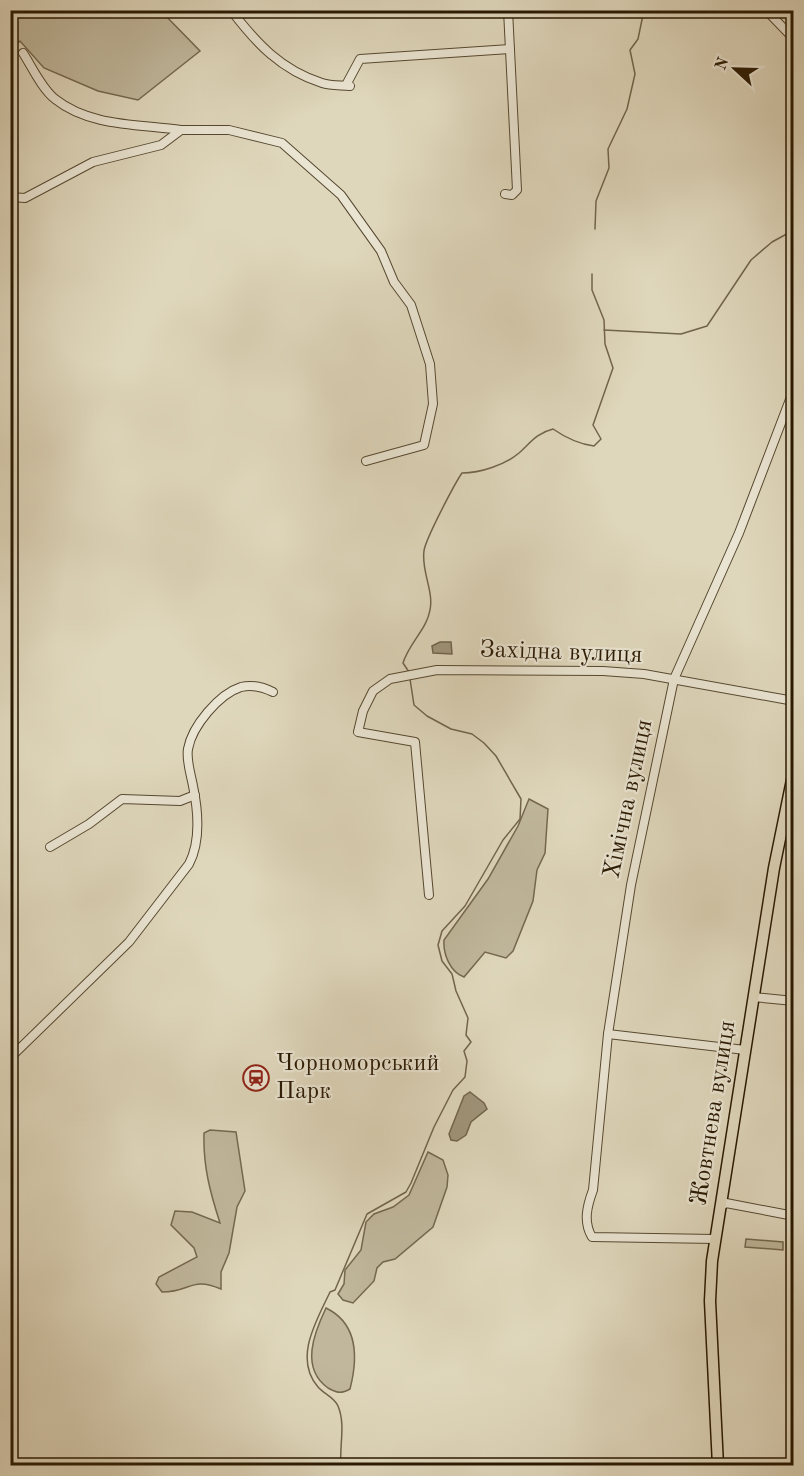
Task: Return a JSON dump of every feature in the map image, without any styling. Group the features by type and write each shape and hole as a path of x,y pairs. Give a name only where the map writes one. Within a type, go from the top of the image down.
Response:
{"main road":[{"name":"Жовтнева вулиця","path":"718,1466 710,1301 715,1239 774,868 794,770"}],"street":[{"path":"231,10 259,47 283,63 324,84 348,85 360,59 510,49"},
{"path":"505,194 512,195 517,190 508,10"},
{"path":"766,10 794,39"},
{"path":"23,53 53,98 64,105 120,125 182,130 229,130 278,141 292,150 341,195 381,251 394,282 411,305 430,364 433,404 426,442 366,461"},
{"path":"10,196 25,198 93,162 161,145 182,130"},
{"name":"Хімічна вулиця","path":"715,1239 592,1237 586,1227 587,1215 593,1190 608,1034 631,885 674,679 739,533 794,389"},
{"name":"Західна вулиця","path":"429,895 415,742 358,732 363,711 373,692 390,679 437,670 603,671 674,679 794,701"},
{"path":"10,1058 129,942 189,864 198,819 188,752 197,728 219,702 239,688 250,686 273,692"},
{"path":"50,847 89,824 122,799 180,801 195,795"},
{"path":"753,997 794,1001"},
{"path":"608,1034 745,1050"},
{"path":"720,1207 726,1203 794,1216"}],"shaded area":[{"path":"11,11 161,11 200,51 138,100 98,91 44,68 20,41 11,50"},
{"path":"440,642 451,642 452,654 433,653 432,646"},
{"path":"529,799 548,809 545,853 537,870 533,901 513,951 506,958 485,952 464,977 459,975 448,962 444,940 488,879 518,826"},
{"path":"470,1092 484,1103 487,1109 471,1122 466,1135 457,1141 451,1140 449,1134 464,1096"},
{"path":"210,1130 236,1132 245,1191 237,1207 229,1253 221,1272 221,1289 211,1285 197,1284 179,1290 162,1292 156,1284 159,1277 197,1257 194,1248 171,1225 175,1211 192,1212 220,1223 206,1168 204,1133"},
{"path":"428,1152 443,1160 448,1175 447,1187 433,1227 395,1259 383,1262 377,1268 374,1281 353,1303 343,1300 338,1294 344,1284 345,1270 361,1250 366,1222 374,1214 393,1207 409,1195"},
{"path":"746,1239 783,1242 783,1250 745,1247"},
{"path":"326,1308 345,1323 350,1332 355,1354 350,1389 341,1392 328,1388 319,1380 312,1360 314,1339"}],"waterway":[{"path":"595,229 596,201 609,168 608,149 627,109 635,74 630,50 638,39 644,10"},
{"path":"604,330 681,334 707,326 751,260 772,242 794,230"},
{"path":"409,672 403,663 428,617 431,603 424,566 424,551 447,499 462,473 500,465 519,453 538,435 553,429 572,440 588,445 594,446 601,439 593,425 613,368 605,344 604,320 592,290 592,274"},
{"path":"341,1466 340,1413 336,1403 318,1387 311,1376 307,1352 310,1339 330,1292 335,1290 367,1214 406,1192 434,1127 453,1090 465,1077 467,1061 464,1051 471,1042 466,1035 468,1018 456,991 452,974 442,961 438,945 442,931 465,906 503,840 520,819 521,799 496,756 472,734 451,729 427,716 414,705 410,679"}],"place":[{"name":"Чорноморський Парк","path":"256,1078"}]}
